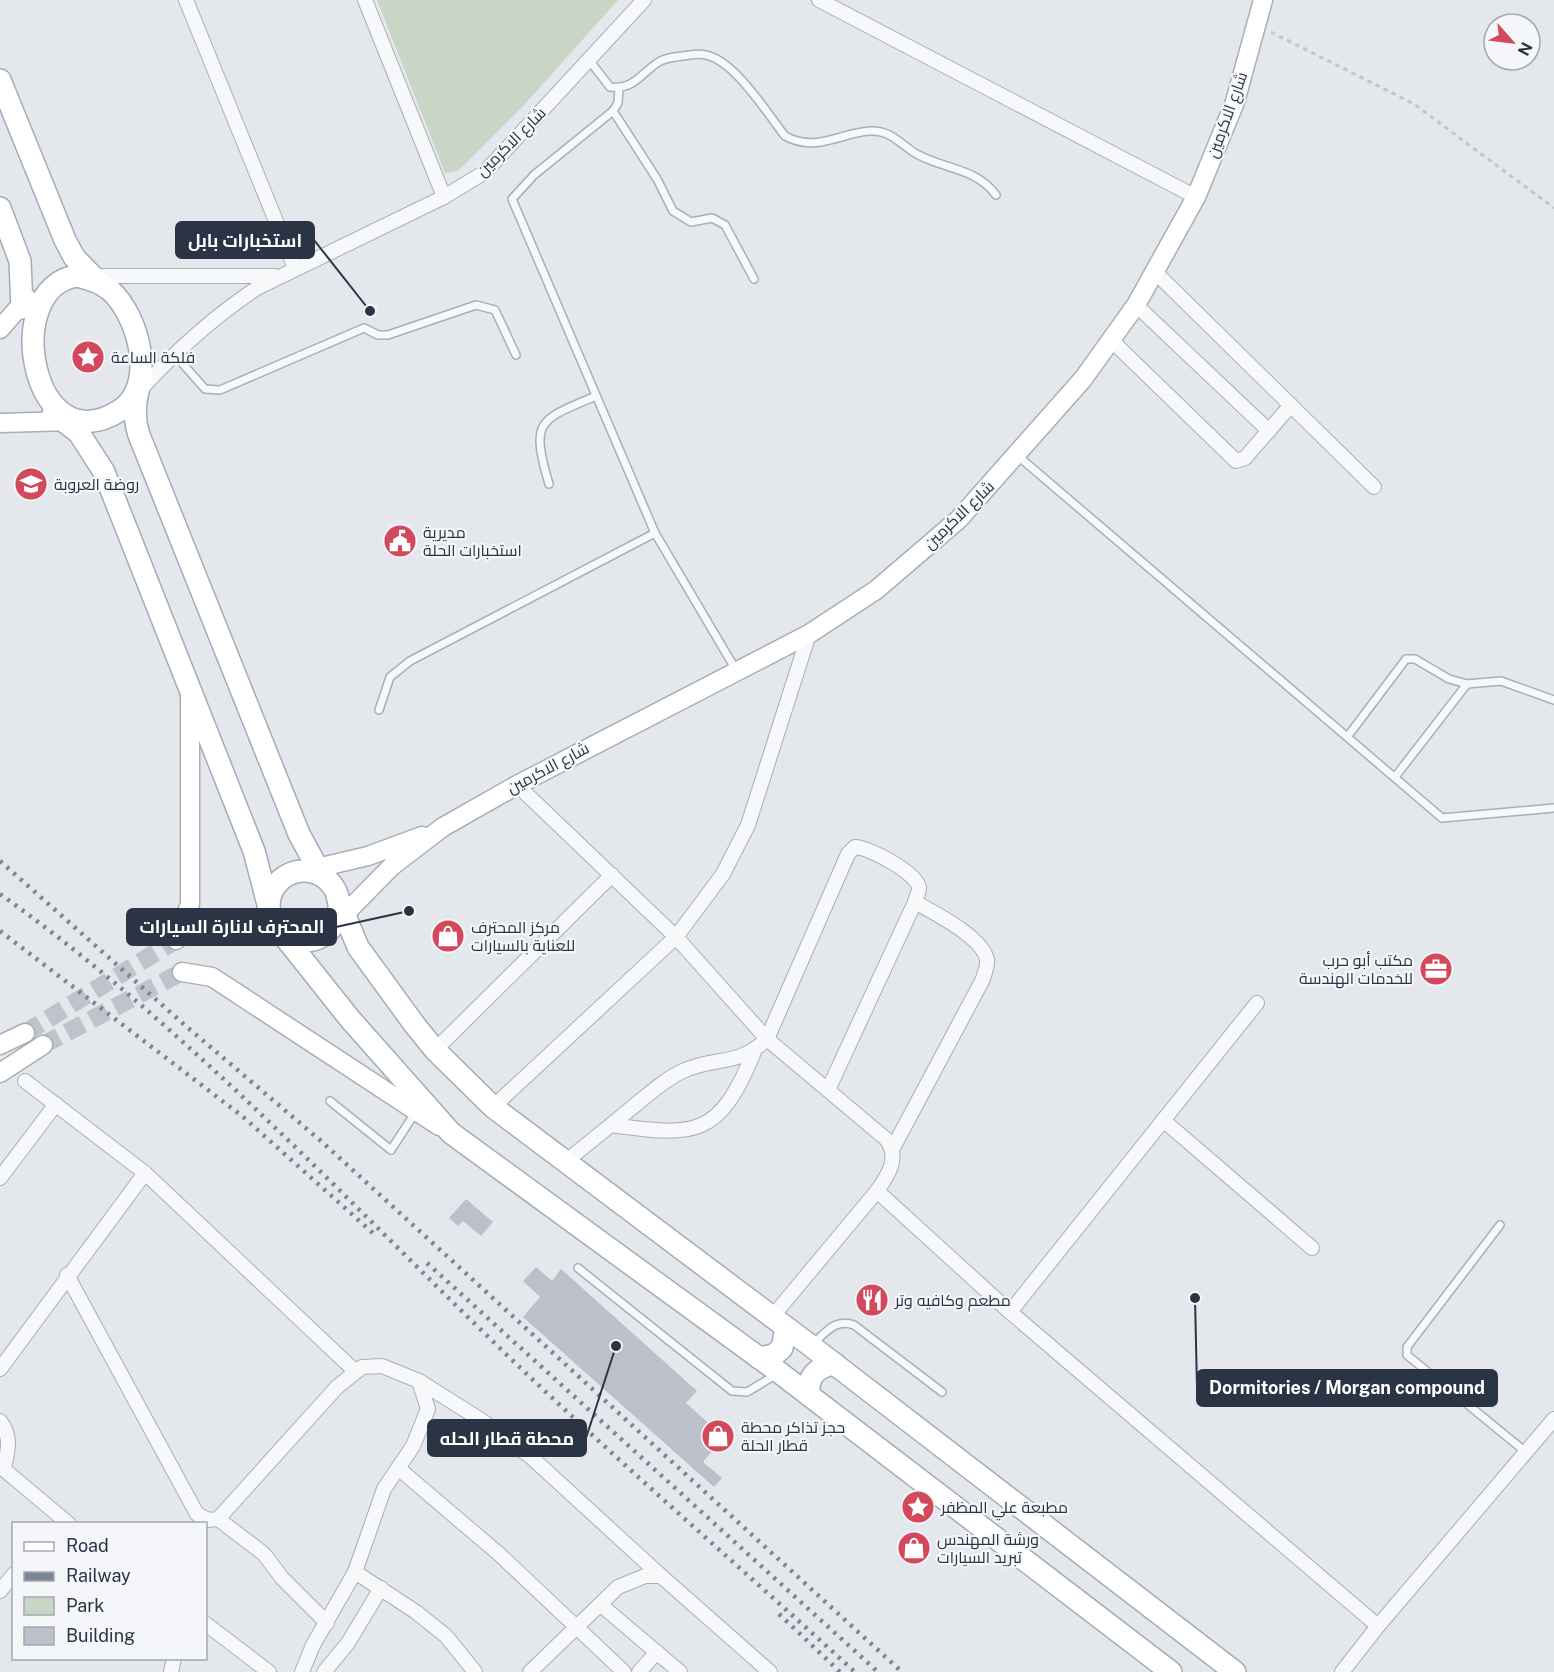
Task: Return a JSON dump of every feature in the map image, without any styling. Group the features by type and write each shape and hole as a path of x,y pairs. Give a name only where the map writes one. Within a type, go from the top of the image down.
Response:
{"main road":[{"path":"0,80 74,257 90,279 111,291 124,309 142,356 134,392 135,421 139,435 299,834 309,870 336,906 358,946 435,1050 493,1107 835,1364 1235,1672"},
{"path":"0,208 20,261 24,303 15,333 19,356 39,400 79,433 104,472 254,851 270,912 280,932 350,1019 451,1133 780,1372 1171,1672"},
{"path":"24,303 41,286 58,278 90,279"},
{"path":"62,418 89,423 107,419 134,392"},
{"path":"270,912 273,890 280,881 309,870"},
{"path":"280,932 289,938 310,941 336,906"},
{"path":"759,1358 774,1355 782,1348 779,1323"},
{"path":"809,1395 808,1387 813,1374 821,1367 835,1364"}],"street":[{"path":"186,0 289,272"},
{"path":"365,0 444,197"},
{"name":"شارع الاكرمين","path":"134,392 233,304 257,288 444,197 485,172 644,0"},
{"path":"819,0 842,5 1196,197"},
{"name":"شارع الاكرمين","path":"336,906 443,827 517,785 809,634 876,590 959,519 1018,456 1083,379 1136,305 1196,197 1235,102 1263,0"},
{"name":"شارع الاكرمين","path":"90,279 289,272"},
{"path":"1155,272 1374,487"},
{"path":"0,329 24,303"},
{"path":"1136,305 1269,431"},
{"path":"1111,340 1236,461 1245,458 1291,405"},
{"path":"0,423 62,418"},
{"path":"493,1107 676,937 723,874 748,825 809,634"},
{"path":"176,940 190,904 190,690"},
{"path":"517,785 676,937 767,1039 886,1139 893,1148"},
{"name":"شارع الاكرمين","path":"309,870 369,856 443,827"},
{"path":"611,1125 660,1132 690,1131 711,1121 740,1085 754,1052 767,1039 848,855 855,847 864,847 916,880 919,888 915,902 828,1090"},
{"path":"435,1050 612,875"},
{"path":"779,1323 877,1191 891,1168 893,1148 983,979 987,961 981,948 968,935 915,902"},
{"path":"182,972 212,977 451,1133"},
{"path":"1010,1312 1257,1003"},
{"path":"0,1045 25,1033"},
{"path":"0,1073 43,1045"},
{"path":"566,1161 658,1087 682,1071 708,1063 735,1060 754,1052"},
{"path":"25,1081 145,1173 356,1372"},
{"path":"0,1178 57,1104"},
{"path":"1163,1120 1312,1248"},
{"path":"0,1369 67,1275 145,1173"},
{"path":"877,1191 1010,1312 1378,1626"},
{"path":"67,1275 197,1514 208,1520 218,1519 337,1387 362,1367 382,1366 419,1381 481,1420 531,1457 770,1672"},
{"path":"302,1672 313,1645 355,1572 384,1489 413,1446 428,1409 419,1381"},
{"path":"1342,1672 1378,1626 1554,1419"},
{"path":"0,1421 5,1427 10,1445 2,1467 60,1521"},
{"path":"398,1468 579,1627 624,1672"},
{"path":"218,1519 264,1554 282,1578 327,1623"},
{"path":"355,1572 381,1588 446,1636 475,1672"},
{"path":"0,1591 12,1576"},
{"path":"530,1672 618,1587 645,1576 661,1576"},
{"path":"332,1669 381,1588"},
{"path":"601,1605 680,1672"},
{"path":"207,1625 269,1672"},
{"path":"639,1672 657,1652"}],"lane":[{"path":"589,60 610,87 619,88 633,85 658,61 672,57 706,55 722,62 737,76 785,136 796,142 839,140 870,131 886,133 915,154 964,170 996,195"},
{"path":"619,88 618,103 613,111 534,175 512,199 655,533 736,670"},
{"path":"613,111 657,179 673,211 691,222 712,218 725,225 754,279"},
{"path":"175,355 205,389 220,390 364,328 378,335 387,335 476,305 495,310 516,355"},
{"path":"549,484 540,455 539,438 543,426 552,415 596,396"},
{"path":"1018,456 1442,818 1554,808"},
{"path":"379,710 390,677 410,661 655,533"},
{"path":"1348,736 1406,659 1414,659 1449,679 1467,684 1501,681 1554,700"},
{"path":"1395,777 1467,684"},
{"path":"330,1101 391,1150 416,1111"},
{"path":"1500,1225 1407,1347 1407,1355 1527,1453"},
{"path":"578,1268 732,1390 747,1392 780,1372"},
{"path":"811,1346 837,1323 845,1321 854,1325 942,1392"}],"path":[{"path":"1256,24 1414,104 1554,208"}],"green space":[{"path":"377,0 618,0 525,104 458,171 445,173"}],"building":[{"path":"466,1199 493,1222 481,1236 463,1221 458,1226 449,1218"},
{"path":"536,1267 552,1281 561,1269 697,1391 686,1403 724,1437 703,1462 722,1478 714,1487 523,1317 540,1297 523,1281"}],"tunnel":[{"path":"25,1033 176,940"},
{"path":"43,1045 182,972"}],"railway":[{"path":"0,861 187,1027 321,1141 902,1672"},
{"path":"0,894 69,946 201,1058 553,1399 855,1672"},
{"path":"0,931 242,1116 373,1233"},
{"path":"427,1263 878,1672"},
{"path":"779,1614 840,1672"}],"place":[{"name":"استخبارات بابل","path":"370,311"},
{"name":"فلكة الساعة","path":"88,357"},
{"name":"روضة العروبة","path":"31,484"},
{"name":"مديرية استخبارات الحلة","path":"400,541"},
{"name":"المحترف لانارة السيارات","path":"409,911"},
{"name":"مركز المحترف للعناية بالسيارات","path":"448,936"},
{"name":"مكتب أبو حرب للخدمات الهندسة","path":"1436,969"},
{"name":"Dormitories / Morgan compound","path":"1195,1298"},
{"name":"مطعم وكافيه وتر","path":"872,1300"},
{"name":"محطة قطار الحله","path":"616,1346"},
{"name":"حجز تذاكر محطة قطار الحلة","path":"718,1436"},
{"name":"مطبعة علي المظفر","path":"918,1507"},
{"name":"ورشة المهندس تبريد السيارات","path":"914,1548"}]}
